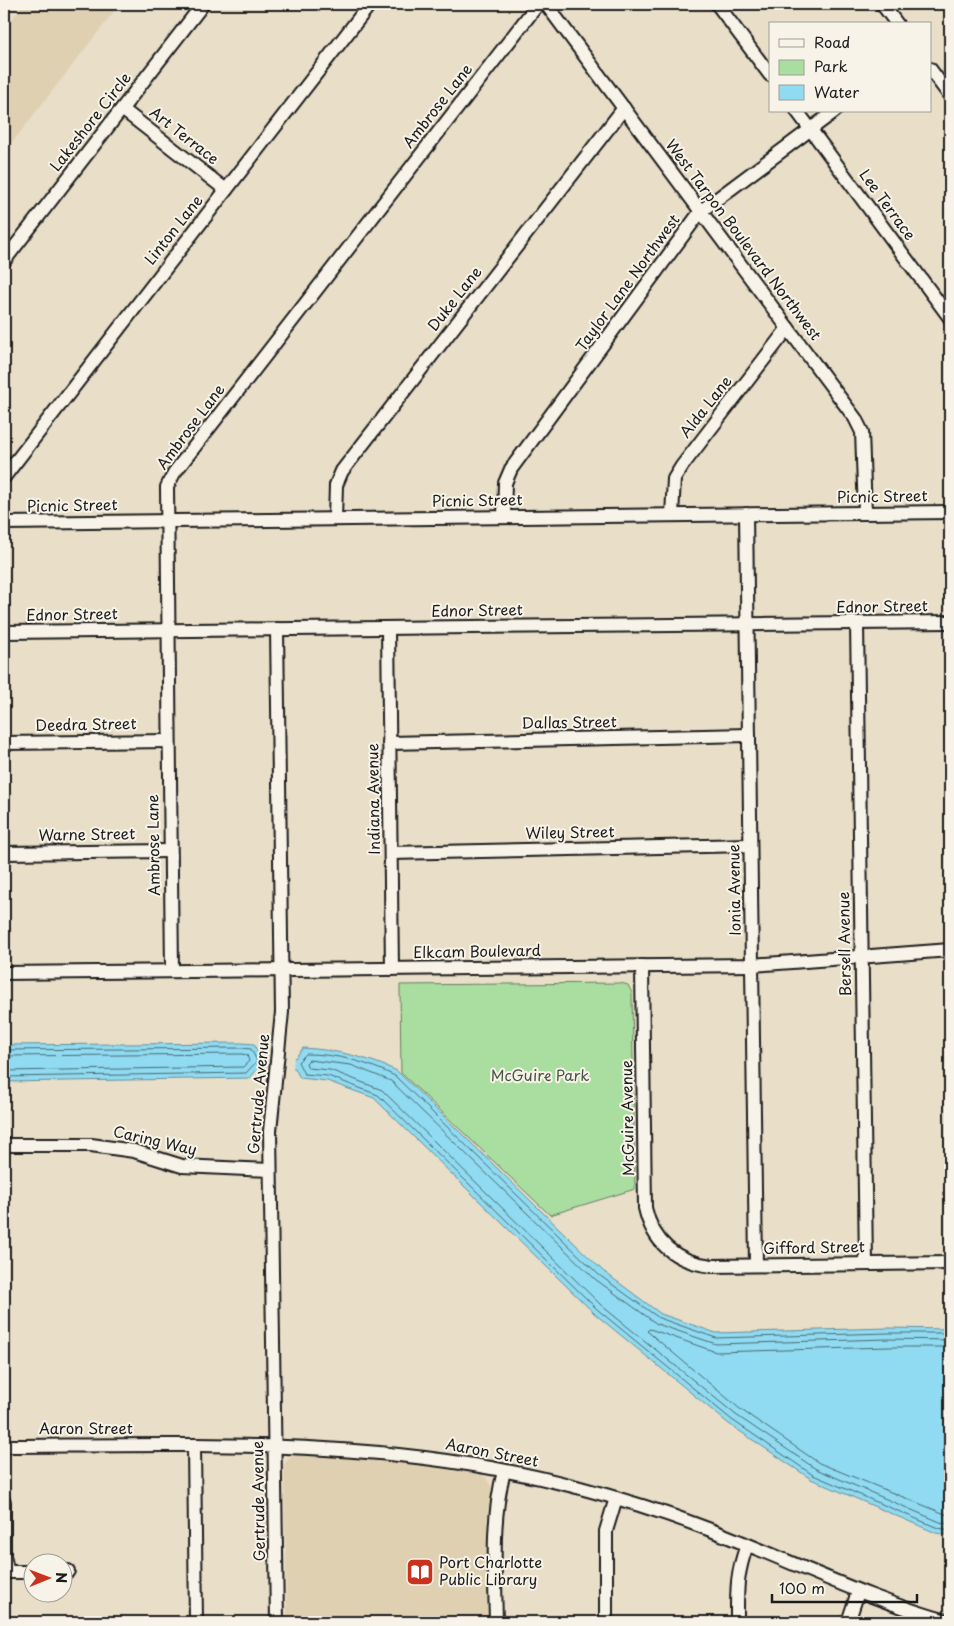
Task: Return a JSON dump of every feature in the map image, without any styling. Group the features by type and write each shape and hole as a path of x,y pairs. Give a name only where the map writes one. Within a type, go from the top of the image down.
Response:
{"street":[{"name":"Lakeshore Circle","path":"4,261 203,4"},
{"name":"Linton Lane","path":"4,477 370,4"},
{"name":"Ambrose Lane","path":"172,971 167,487 174,473 538,4"},
{"name":"West Tarpon Boulevard Northwest","path":"546,4 856,418 862,432 865,513"},
{"path":"717,4 769,74"},
{"path":"882,4 896,22"},
{"path":"932,72 950,96"},
{"name":"Art Terrace","path":"122,108 226,190"},
{"name":"Duke Lane","path":"335,519 336,485 342,471 624,108"},
{"name":"Lee Terrace","path":"798,112 950,318"},
{"name":"Taylor Lane Northwest","path":"504,517 505,483 511,469 701,211 834,112"},
{"name":"Alda Lane","path":"672,515 674,479 682,466 788,328"},
{"name":"Picnic Street","path":"4,523 950,512"},
{"name":"Ionia Avenue","path":"746,514 756,1265"},
{"name":"Ednor Street","path":"4,632 950,622"},
{"name":"Bersell Avenue","path":"858,624 866,1264"},
{"name":"Gertrude Avenue","path":"277,629 282,970 279,1048 270,1124 277,1622"},
{"name":"Indiana Avenue","path":"388,629 392,969"},
{"name":"Dallas Street","path":"390,743 749,735"},
{"name":"Deedra Street","path":"4,742 169,741"},
{"name":"Wiley Street","path":"391,853 750,845"},
{"name":"Warne Street","path":"4,853 170,851"},
{"name":"Elkcam Boulevard","path":"4,973 752,965 950,950"},
{"name":"McGuire Avenue","path":"642,966 645,1208 654,1234 663,1245 679,1257"},
{"name":"Caring Way","path":"4,1145 91,1145 134,1151 182,1166 270,1170"},
{"name":"Gifford Street","path":"679,1257 698,1264 950,1263"},
{"path":"194,1445 196,1622"},
{"name":"Aaron Street","path":"4,1446 274,1445 378,1451 504,1471 569,1485 616,1498 708,1529 897,1607 950,1622"},
{"path":"496,1622 495,1524 497,1498 504,1471"},
{"path":"606,1622 606,1530 616,1498"},
{"path":"4,1502 4,1556 6,1569 11,1572 22,1572"},
{"path":"737,1622 738,1569 747,1545"},
{"path":"848,1622 858,1592"}],"shaded area":[{"path":"24,4 120,4 4,153 4,30"},
{"path":"301,1454 399,1462 480,1474 486,1478 491,1486 487,1519 487,1622 287,1622 284,1464 291,1457"}],"green space":[{"name":"McGuire Park","path":"621,983 628,985 632,993 635,1189 550,1215 401,1073 400,985"}],"water":[{"path":"254,1044 260,1057 295,1058 303,1048 316,1049 340,1052 363,1058 397,1071 603,1271 661,1314 716,1333 888,1328 950,1329 950,1535 936,1533 811,1479 729,1424 595,1314 374,1098 327,1081 300,1078 295,1068 259,1067 250,1078 4,1082 4,1045"}],"pier":[{"path":"263,1054 294,1055 293,1070 261,1070"}],"place":[{"name":"Port Charlotte Public Library","path":"420,1572"}]}
